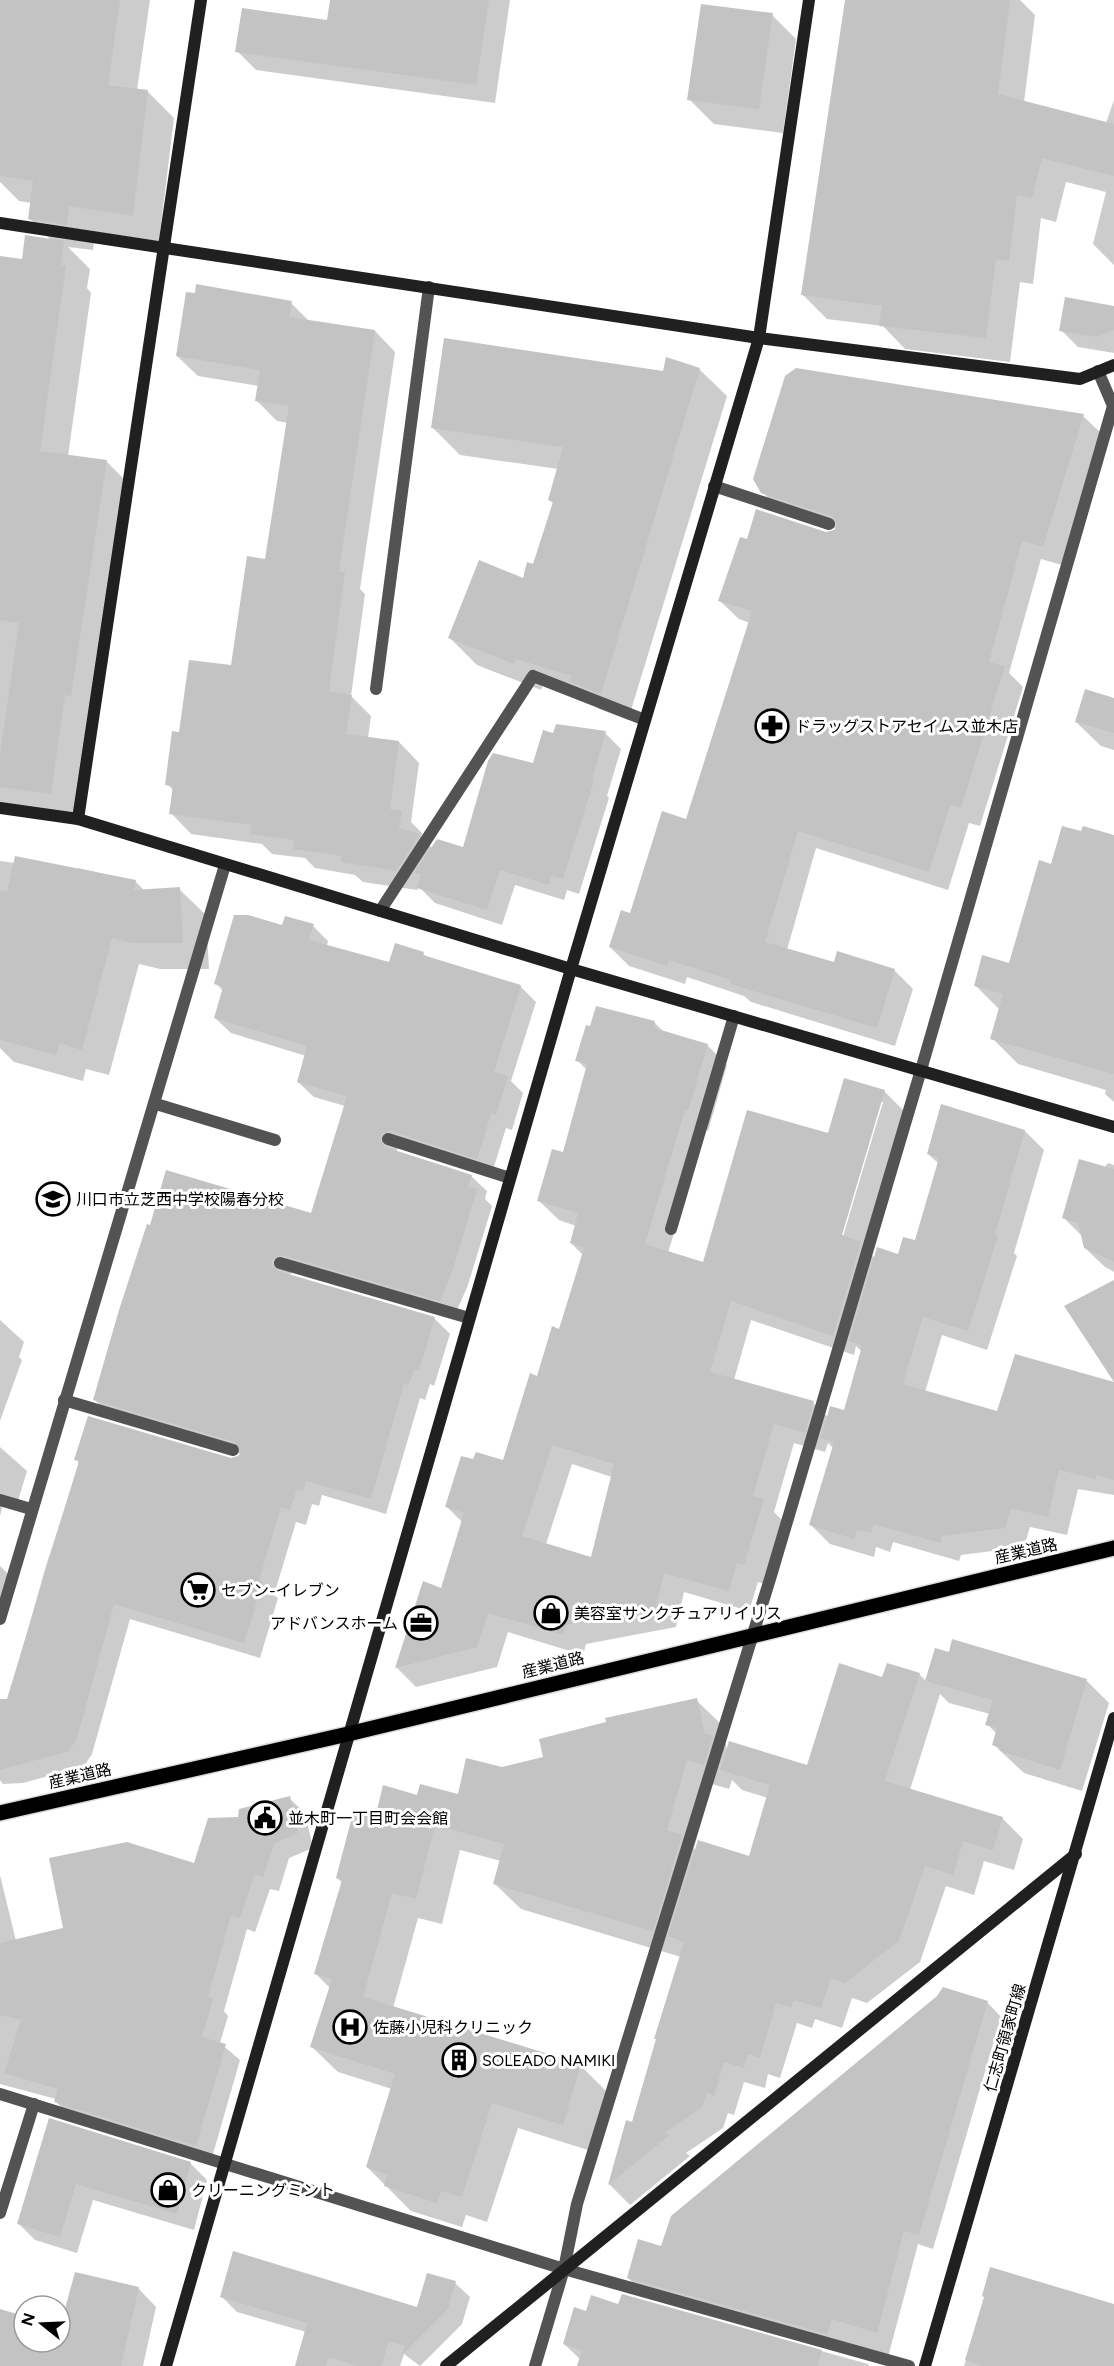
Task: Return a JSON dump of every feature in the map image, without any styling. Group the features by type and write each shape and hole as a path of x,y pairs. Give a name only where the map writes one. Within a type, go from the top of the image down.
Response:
{"main road":[{"name":"産業道路","path":"0,1813 348,1734 1114,1548"}],"street":[{"path":"78,819 201,0"},
{"path":"165,2366 571,969 759,338 809,0"},
{"path":"0,223 164,246 759,338 1080,380 1114,365"},
{"path":"376,689 429,287"},
{"path":"535,2366 564,2269 577,2204 753,1635 921,1070 1113,406 1098,371"},
{"path":"714,486 829,524"},
{"path":"380,911 533,676 645,720"},
{"path":"0,808 78,819 571,969 1114,1127"},
{"path":"0,1619 64,1400 156,1104 225,865"},
{"path":"671,1229 734,1016"},
{"path":"156,1104 275,1140"},
{"path":"388,1140 510,1178"},
{"path":"280,1263 469,1318"},
{"path":"64,1400 233,1450"},
{"path":"0,1500 31,1509"},
{"name":"仁志町領家町線","path":"925,2366 1114,1718"},
{"path":"446,2366 1076,1854"},
{"path":"0,2094 225,2161 564,2269 909,2366"},
{"path":"0,2213 34,2104"}],"building":[{"path":"0,0 120,0 108,85 148,90 133,216 69,206 67,225 28,219 33,181 0,176"},
{"path":"330,0 489,0 476,85 235,52 242,8 327,20"},
{"path":"845,0 1010,0 998,94 1114,124 1114,176 1042,158 1032,198 1017,195 1009,261 996,259 986,338 879,326 882,306 801,295"},
{"path":"701,4 773,13 759,109 687,100"},
{"path":"25,235 64,241 61,265 66,266 40,451 107,460 71,696 65,695 51,794 0,787 0,754 19,623 0,620 0,256 22,259"},
{"path":"196,284 292,301 289,317 375,330 339,571 345,572 329,691 352,695 346,734 399,741 390,809 402,811 399,828 420,834 396,871 341,862 342,856 293,849 294,840 250,834 252,825 169,814 173,786 165,785 172,731 179,732 189,660 231,665 247,556 265,559 289,406 255,401 260,370 176,356 186,292 195,293"},
{"path":"1065,297 1114,306 1114,330 1097,337 1059,331"},
{"path":"444,338 663,371 666,357 700,368 601,694 570,682 572,676 516,659 514,664 448,638 479,560 523,578 527,562 533,564 553,502 548,500 563,447 431,428"},
{"path":"796,368 1084,414 1043,547 1022,541 989,662 1005,666 961,808 950,805 929,872 798,831 765,942 834,962 837,951 895,969 877,1028 730,984 731,980 669,960 667,966 609,947 621,910 630,913 662,811 686,819 752,611 718,601 740,537 747,539 756,509 826,532 834,530 837,526 832,516 761,493 753,479 785,376"},
{"path":"1085,689 1114,698 1114,733 1075,722"},
{"path":"556,724 606,731 592,780 594,781 563,879 551,875 549,885 500,870 487,910 417,888 421,874 414,873 437,839 463,847 488,761 493,753 533,763 543,730 553,733"},
{"path":"1062,826 1081,831 1083,826 1114,835 1114,1074 990,1039 1003,994 974,986 982,955 1009,963 1039,860 1051,864"},
{"path":"15,856 136,880 134,890 180,887 183,943 132,943 112,938 82,1050 60,1043 56,1055 0,1040 0,890 7,892"},
{"path":"234,915 248,915 282,925 285,916 314,924 309,940 389,962 395,943 424,952 423,955 521,985 494,1072 508,1076 496,1115 491,1114 477,1159 391,1131 383,1133 380,1137 385,1147 472,1175 468,1187 477,1189 453,1269 440,1301 282,1255 272,1260 272,1266 278,1271 435,1317 419,1371 414,1370 409,1385 404,1384 371,1499 306,1481 303,1491 297,1489 290,1510 281,1507 259,1580 263,1581 244,1643 114,1604 77,1738 69,1751 0,1770 0,1699 7,1699 79,1461 74,1460 88,1416 231,1458 238,1456 241,1452 235,1442 93,1400 119,1310 147,1224 150,1225 166,1170 311,1213 347,1096 297,1082 307,1046 214,1018 223,987 214,984"},
{"path":"596,1006 655,1021 654,1028 708,1044 688,1111 685,1110 645,1244 703,1262 747,1110 828,1133 844,1078 885,1090 842,1235 861,1242 833,1336 731,1301 710,1372 814,1401 805,1433 774,1424 753,1496 764,1499 744,1565 737,1563 729,1591 664,1573 656,1608 566,1625 563,1635 488,1613 477,1647 395,1668 423,1581 441,1588 464,1513 445,1507 461,1456 473,1459 476,1452 503,1460 530,1373 537,1376 552,1326 559,1329 584,1248 570,1243 578,1213 537,1201 552,1149 563,1152 587,1064 575,1061 586,1025 590,1026","holes":["552,1445 614,1464 591,1557 522,1536"]},
{"path":"941,1104 1025,1130 995,1235 998,1236 968,1331 923,1317 903,1384 997,1411 1015,1354 1114,1382 1114,1480 1096,1475 1096,1479 1059,1470 1048,1517 1011,1508 1005,1528 942,1536 940,1543 874,1524 871,1533 857,1529 854,1539 809,1525 834,1442 821,1438 830,1406 844,1410 862,1346 849,1341 877,1247 898,1254 903,1237 915,1240 939,1158 927,1154"},
{"path":"1079,1159 1114,1169 1114,1262 1084,1248 1078,1223 1062,1218"},
{"path":"1114,1280 1114,1382 1064,1306"},
{"path":"952,1639 1087,1679 1060,1770 1000,1751 1001,1748 992,1745 997,1728 985,1725 993,1700 925,1681 935,1648 949,1652"},
{"path":"839,1663 882,1677 887,1663 920,1673 885,1781 1003,1817 993,1850 963,1841 953,1875 925,1866 899,1941 845,1983 831,1978 821,2008 794,2000 791,2008 776,2003 760,2058 748,2054 744,2068 724,2062 714,2096 707,2093 702,2107 664,2133 670,2135 608,2185 626,2120 632,2122 656,2039 654,2039 684,1942 668,1936 698,1840 749,1856 770,1785 720,1770 729,1741 807,1765"},
{"path":"697,1698 705,1734 713,1736 704,1765 687,1760 667,1830 682,1835 653,1931 493,1884 504,1844 435,1825 416,1899 392,1893 363,1997 581,2064 563,2125 492,2103 462,2197 441,2191 437,2203 384,2186 387,2175 366,2167 395,2074 310,2047 332,1979 314,1974 342,1880 336,1878 354,1809 376,1814 383,1785 417,1795 420,1784 458,1794 466,1758 502,1767 543,1757 539,1739 606,1722 605,1718"},
{"path":"290,1796 298,1833 274,1843 263,1877 255,1874 240,1918 231,1915 208,1997 213,1999 202,2037 226,2044 196,2146 54,2102 58,2089 4,2073 21,2020 0,2015 0,1943 63,1928 49,1858 127,1842 194,1863 208,1818 238,1817 239,1809"},
{"path":"943,1987 988,2001 919,2235 904,2231 877,2333 832,2319 827,2334 627,2278 638,2239 661,2246 671,2216 937,1996"},
{"path":"49,2118 191,2162 177,2214 76,2184 60,2237 17,2224"},
{"path":"233,2251 417,2307 427,2273 456,2281 448,2309 403,2354 405,2346 389,2341 381,2366 357,2366 329,2357 326,2366 295,2366 307,2323 220,2297"},
{"path":"990,2267 1114,2304 1114,2366 982,2366 965,2360 984,2297 982,2296"},
{"path":"75,2272 139,2287 121,2366 0,2366 0,2309 12,2312 12,2354 72,2354 72,2294 69,2294"},
{"path":"622,2294 822,2350 818,2366 577,2366 582,2350 563,2344 574,2307 586,2311 591,2295 618,2304"}],"place":[{"name":"ドラッグストアセイムス並木店","path":"772,726"},
{"name":"川口市立芝西中学校陽春分校","path":"53,1199"},
{"name":"セブン-イレブン","path":"198,1590"},
{"name":"美容室サンクチュアリイリス","path":"551,1613"},
{"name":"アドバンスホーム","path":"421,1623"},
{"name":"並木町一丁目町会会館","path":"265,1818"},
{"name":"佐藤小児科クリニック","path":"350,2027"},
{"name":"SOLEADO NAMIKI","path":"459,2060"},
{"name":"クリーニングミント","path":"168,2190"}]}
